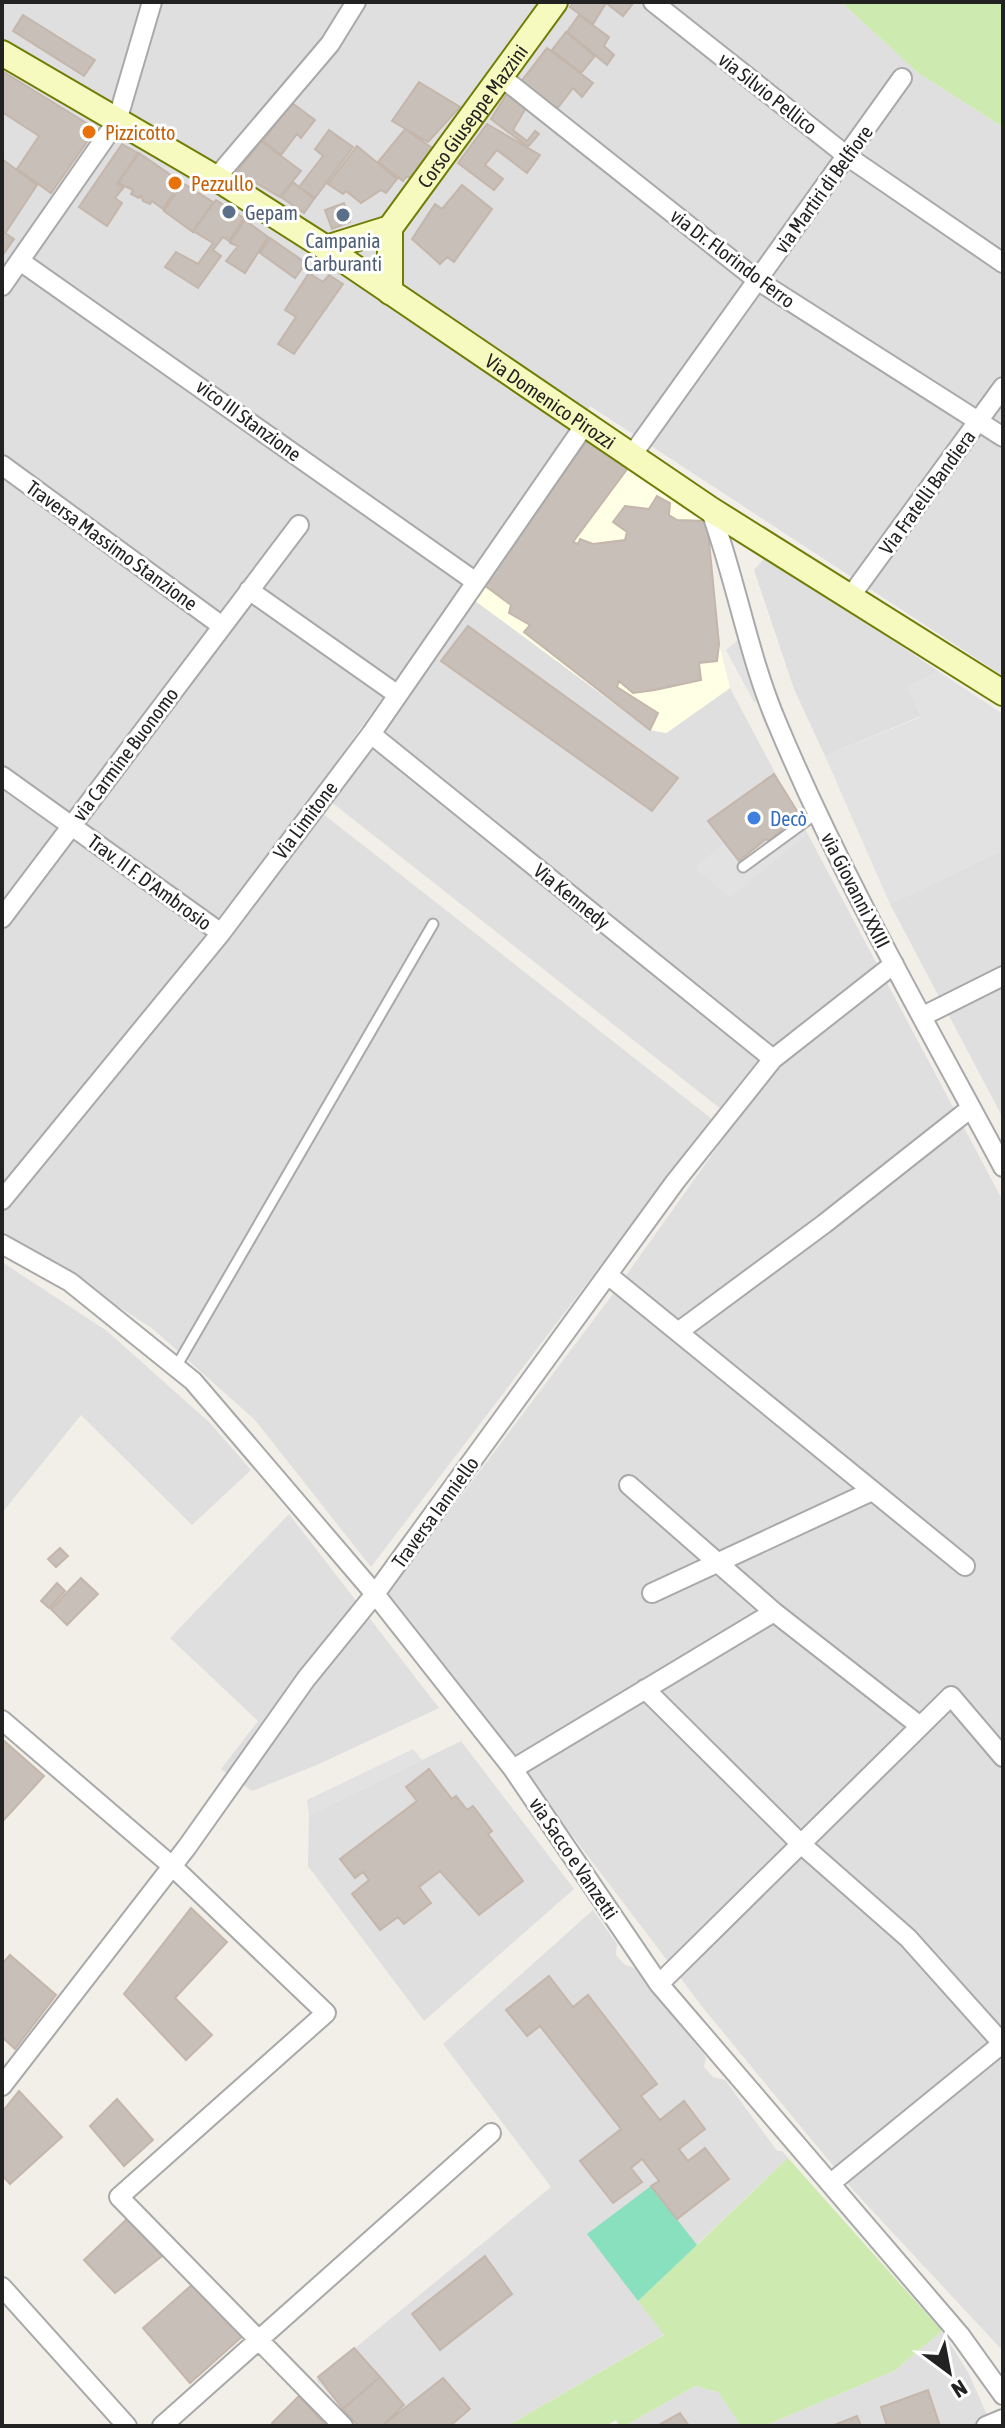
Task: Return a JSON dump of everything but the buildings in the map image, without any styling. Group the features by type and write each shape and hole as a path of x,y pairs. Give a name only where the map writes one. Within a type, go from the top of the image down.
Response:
{"street":[{"path":"2,286 117,121 152,2"},
{"path":"216,178 330,44 356,2"},
{"name":"Corso Giuseppe Mazzini","path":"374,281 357,255 381,232 555,2"},
{"name":"via Silvio Pellico","path":"653,2 847,156 1003,263"},
{"name":"Via Domenico Pirozzi","path":"2,53 216,178 326,248 710,509 1003,693"},
{"name":"via Dr. Florindo Ferro","path":"500,76 757,280 1003,437"},
{"name":"via Martiri di Belfiore","path":"632,455 902,78"},
{"path":"326,248 381,232 374,281"},
{"name":"vico III Stanzione","path":"20,261 476,582"},
{"name":"Via Fratelli Bandiera","path":"850,597 1003,387"},
{"name":"Via Limitone","path":"2,1200 221,933 371,734 586,423"},
{"name":"Traversa Massimo Stanzione","path":"2,465 222,626"},
{"name":"via Giovanni XXIII","path":"710,509 728,557 775,720 817,813 894,964 1003,1167"},
{"name":"via Carmine Buonomo","path":"2,918 299,525"},
{"path":"249,590 398,695"},
{"name":"Via Kennedy","path":"371,734 773,1059"},
{"name":"Trav. II F. D'Ambrosio","path":"2,776 221,933"},
{"name":"Traversa Ianniello","path":"2,2086 172,1866 306,1679 375,1594 675,1182 773,1059 894,964"},
{"path":"923,1016 1003,976"},
{"path":"678,1332 824,1224 971,1108"},
{"name":"via Sacco e Vanzetti","path":"2,1244 70,1282 193,1381 375,1594 513,1769 659,1984 960,2335 994,2369 1003,2395"},
{"path":"608,1275 965,1566"},
{"path":"629,1485 774,1612 920,1726"},
{"path":"652,1593 872,1491"},
{"path":"513,1769 774,1612"},
{"path":"645,1689 801,1844 908,1938 1003,2043 831,2183"},
{"path":"659,1984 951,1696 1003,1757"},
{"path":"2,1720 172,1866 326,2013 119,2197 343,2426"},
{"path":"162,2426 491,2133"},
{"path":"2,2287 127,2426"},
{"path":"986,2426 1003,2419"}],"lane":[{"path":"743,867 817,813"},
{"path":"176,1367 433,924"}],"shaded area":[{"path":"2,2 841,2 918,73 1003,127 1003,676 590,406 308,802 712,1119 371,1567 255,1420 153,1329 2,1231"},
{"path":"588,439 694,516 707,521 719,644 730,688 666,733 650,730 474,600"},
{"path":"767,555 938,671 908,687 921,716 825,756 794,689 754,570"},
{"path":"474,600 650,730 667,733 730,688 1003,1201 1003,2351 853,2190 704,2009 388,1593 607,1302 736,1121 330,801"},
{"path":"743,636 761,703 754,702 726,650"},
{"path":"938,671 1003,714 1003,850 890,904 825,756 921,717 907,687"},
{"path":"799,827 806,835 730,898 694,867 724,844 746,870"},
{"path":"1003,850 1003,1118 890,904"},
{"path":"2,1262 107,1331 210,1423 251,1470 192,1525 81,1415 2,1513"},
{"path":"289,1514 439,1708 319,1764 252,1791 221,1769 258,1721 170,1638"},
{"path":"461,1741 574,1889 424,2021 308,1866 309,1815"},
{"path":"413,1749 422,1760 309,1815 307,1800"},
{"path":"593,1910 617,1944 616,1955 625,1965 635,1968 706,2057 704,2067 713,2077 725,2080 777,2151 782,2151 788,2158 638,2300 665,2334 507,2426 358,2426 316,2380 551,2187 443,2044"},
{"path":"942,2331 968,2372 992,2426 764,2426 894,2371"},
{"path":"695,2386 718,2392 741,2426 625,2426"}],"green space":[{"path":"841,2 1003,2 1003,127 918,73"},
{"path":"788,2158 942,2331 894,2371 764,2426 741,2426 718,2392 695,2386 625,2426 619,2426 616,2420 606,2426 507,2426 664,2335 638,2301"},
{"path":"651,2186 697,2245 638,2301 587,2234"}],"place":[{"name":"Pizzicotto","path":"89,132"},
{"name":"Pezzullo","path":"175,183"},
{"name":"Gepam","path":"229,212"},
{"name":"Campania Carburanti","path":"343,215"},
{"name":"Decò","path":"754,818"}]}
